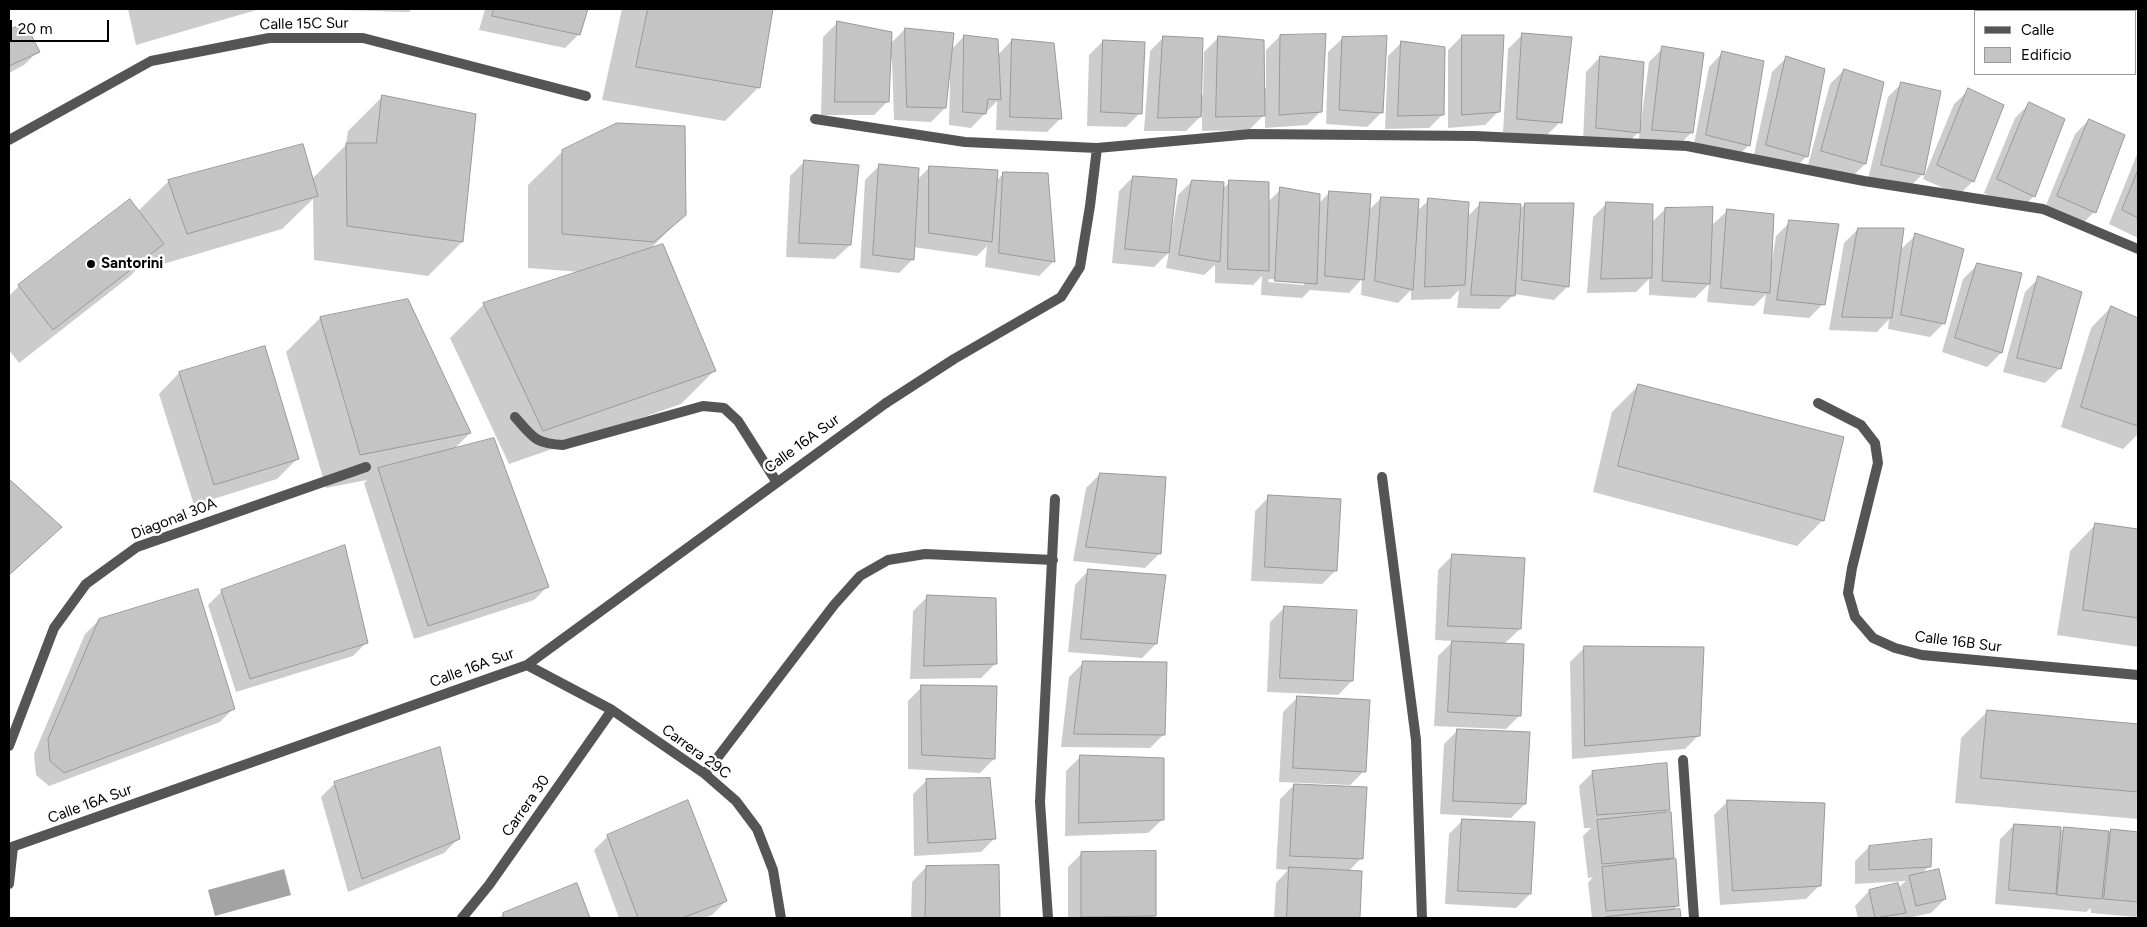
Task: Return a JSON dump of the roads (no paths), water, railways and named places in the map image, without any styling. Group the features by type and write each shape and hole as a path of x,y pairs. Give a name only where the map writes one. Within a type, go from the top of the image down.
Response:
{"street":[{"name":"Calle 15C Sur","path":"9,140 151,61 268,38 363,38 586,96"},
{"path":"815,119 965,142 1097,148 1251,134 1475,136 1687,146 1864,181 2043,209 2138,249"},
{"name":"Calle 16A Sur","path":"10,845 527,664 776,481 886,403 954,359 1060,297 1080,267 1097,148"},
{"name":"Calle 16B Sur","path":"1818,403 1861,425 1875,443 1878,463 1852,568 1848,593 1855,617 1874,638 1895,648 1922,655 2138,675"},
{"path":"515,417 532,437 546,444 563,444 703,406 724,408 738,421 776,481"},
{"name":"Diagonal 30A","path":"9,746 54,628 86,584 137,547 366,467"},
{"path":"1382,477 1416,740 1422,918"},
{"path":"1048,918 1040,802 1055,499"},
{"path":"705,774 834,604 860,576 888,560 925,554 1053,560"},
{"name":"Carrera 29C","path":"527,664 612,710 705,774 736,801 757,829 773,870 782,918"},
{"name":"Carrera 30","path":"462,918 490,885 612,710"},
{"path":"1683,760 1694,918"},
{"path":"9,884 10,845"}],"place":[{"name":"Santorini","path":"91,264"}]}
